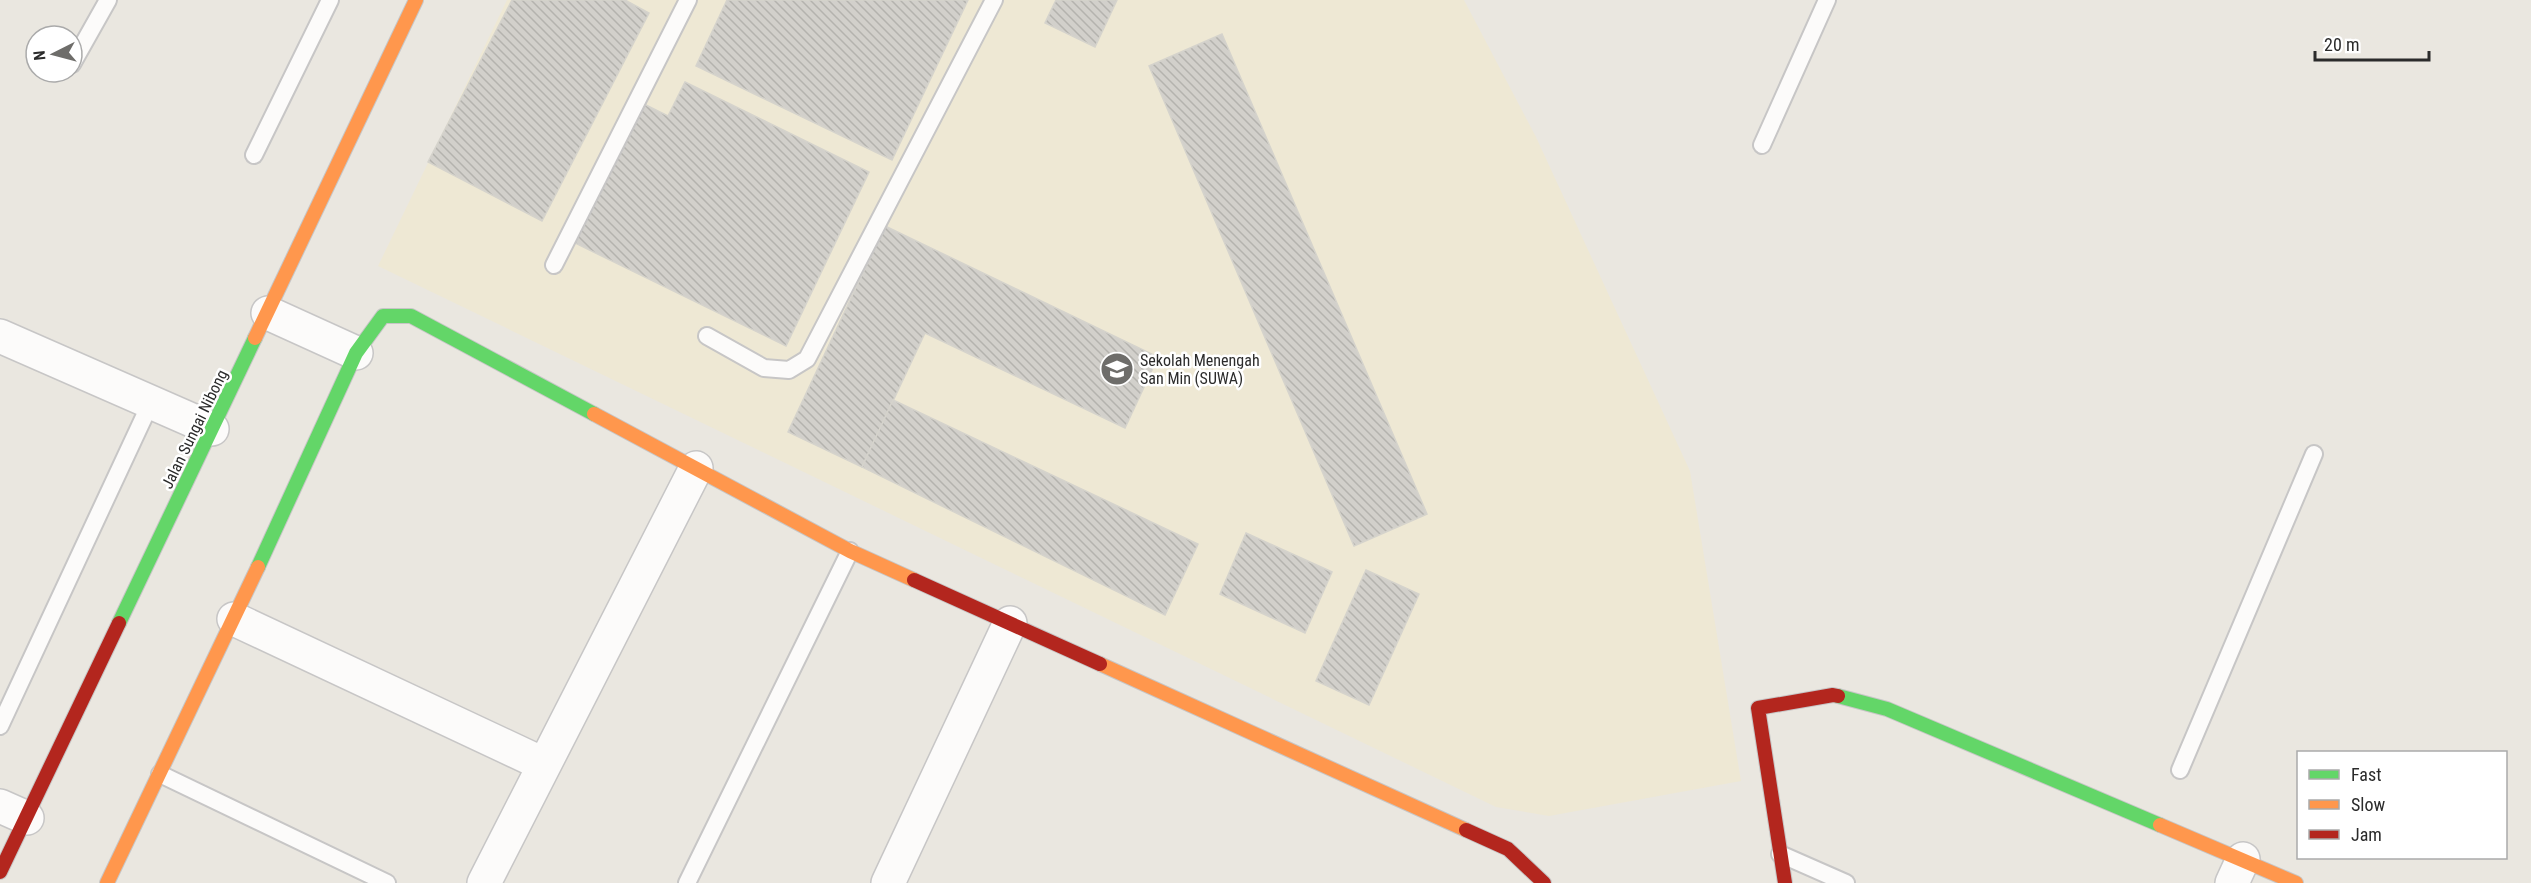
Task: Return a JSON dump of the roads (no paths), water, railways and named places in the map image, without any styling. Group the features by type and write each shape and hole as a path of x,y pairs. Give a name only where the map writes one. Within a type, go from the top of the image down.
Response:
{"street":[{"name":"Jalan Sungai Nibong","path":"0,872 14,812 212,429 416,0"},
{"path":"268,313 356,353"},
{"path":"107,883 234,619 356,353 383,316 411,316 849,551 1508,849 1544,883"},
{"path":"0,336 212,429"},
{"path":"484,883 696,468"},
{"path":"234,619 543,764"},
{"path":"888,883 1010,623"},
{"path":"1785,883 1758,708 1833,695 1887,709 2237,871 2296,883"}],"lane":[{"path":"84,43 108,0"},
{"path":"254,155 330,0"},
{"path":"554,265 688,0"},
{"path":"707,336 764,368 789,370 807,359 994,0"},
{"path":"1762,145 1827,0"},
{"path":"0,726 151,402"},
{"path":"2180,771 2314,454"},
{"path":"687,883 849,551"},
{"path":"160,774 387,883"},
{"path":"1780,854 1846,883"}],"place":[{"name":"Sekolah Menengah San Min (SUWA)","path":"1117,369"}]}
